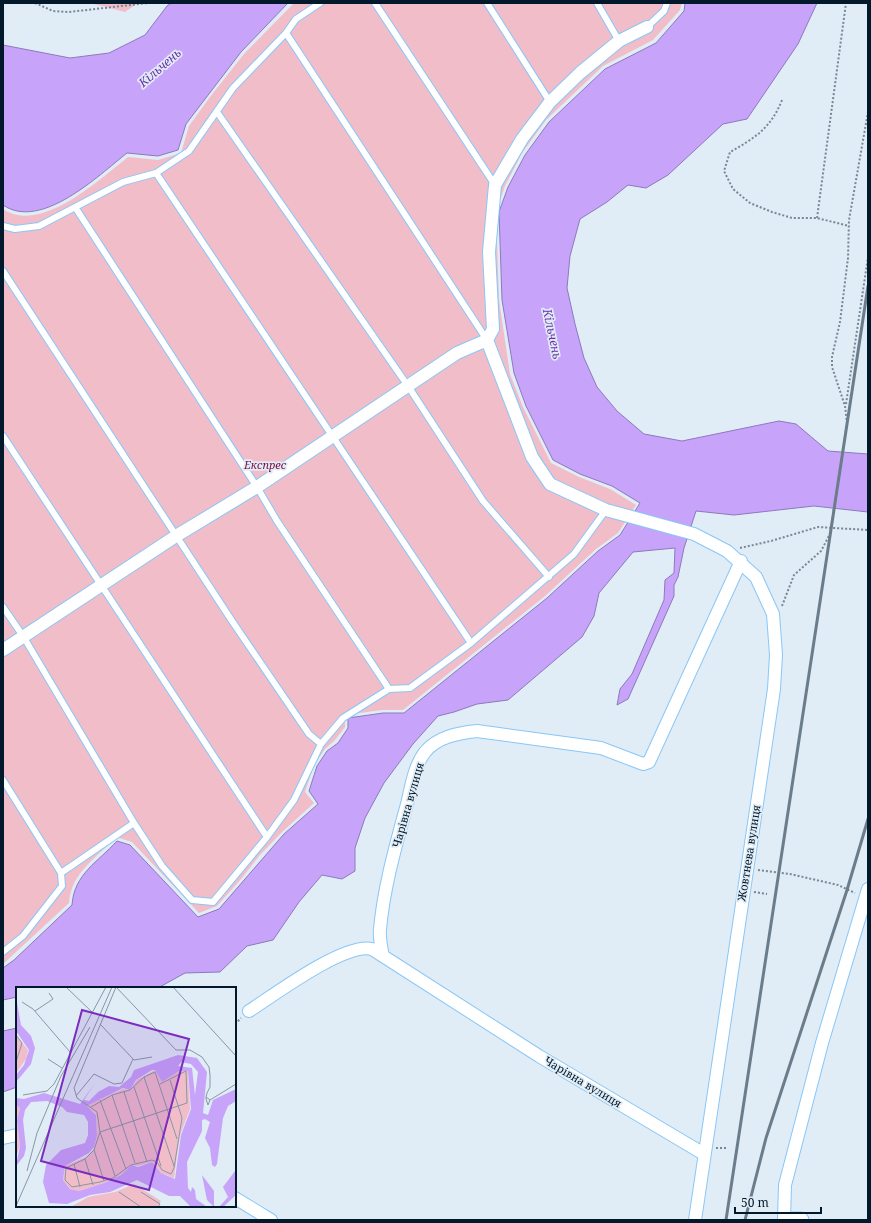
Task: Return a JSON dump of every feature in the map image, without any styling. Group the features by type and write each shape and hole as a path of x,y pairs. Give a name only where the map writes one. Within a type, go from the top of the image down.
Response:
{"street":[{"path":"3,650 176,536 257,486 457,353 487,340 493,329 489,252 495,185 522,139 550,102 580,73 619,41 647,27"},
{"name":"Жовтнева вулиця","path":"487,340 532,457 550,484 612,512 694,534 727,551 741,561 756,577 773,614 776,655 774,689 747,869 708,1150 695,1220"},
{"name":"Чарівна вулиця","path":"383,956 380,943 380,930 387,879 418,764 424,753 434,744 445,738 459,733 477,731 601,748 643,764 649,762 741,561"},
{"path":"784,1220 785,1185 822,1043 867,893"},
{"name":"Чарівна вулиця","path":"249,1011 320,966 357,949 365,948 383,956 539,1056 708,1150"},
{"path":"3,1138 16,1135"},
{"path":"236,1199 271,1220"},
{"path":"788,1220 801,1220"}],"lane":[{"path":"3,226 15,229 39,226 123,182 156,173 189,151 234,88 286,33 296,19 320,3"},
{"path":"375,3 495,185"},
{"path":"487,3 550,102"},
{"path":"597,3 619,41"},
{"path":"647,27 664,11 667,3"},
{"path":"286,33 487,340"},
{"path":"217,112 408,386 484,501 549,577"},
{"path":"156,173 471,643"},
{"path":"75,206 257,486 277,521 390,689"},
{"path":"3,271 176,536 309,734 321,744"},
{"path":"3,436 267,837"},
{"path":"3,607 23,636 134,823 162,866 192,900 213,902 267,837 294,800 321,744 343,718 390,689 410,688 471,643 574,554 612,512"},
{"path":"3,780 61,874 62,886 23,936 3,952"},
{"path":"61,874 134,823"}],"path":[{"path":"35,3 53,10 69,12 148,3"},
{"path":"816,218 846,3"},
{"path":"782,100 776,114 763,132 730,152 724,171 733,189 750,203 772,212 792,218 816,218 849,226"},
{"path":"774,619 784,603 794,576 821,551 830,534 847,423 845,406 832,367 848,258 849,226 868,112"},
{"path":"845,406 868,257"},
{"path":"727,551 772,541 818,527 868,530"},
{"path":"747,869 790,874 838,885 847,890 867,893"},
{"path":"754,892 767,894"},
{"path":"708,1150 727,1148"}],"green space":[{"path":"90,3 138,3 125,12"},
{"name":"Експрес","path":"294,3 682,3 680,10 653,40 603,66 546,120 522,153 505,186 496,212 499,300 510,374 523,407 551,463 579,477 610,489 636,505 618,533 596,549 545,596 403,710 382,710 345,715 345,727 335,740 325,749 314,765 305,792 314,803 282,832 259,856 217,906 199,913 132,842 116,837 86,866 80,874 71,892 69,903 3,964 3,209 18,215 35,215 52,210 86,190 128,157 158,160 181,153 189,126 210,97 244,54"}],"water":[{"name":"Кільчень","path":"171,3 288,3 241,52 186,124 178,150 158,156 127,153 85,186 51,206 34,211 18,211 3,205 3,45 70,58 109,53 145,35 167,6"},
{"name":"Кільчень","path":"685,3 817,3 798,44 747,119 723,124 668,175 646,188 628,185 607,202 580,219 570,256 567,288 584,358 597,387 617,411 644,434 682,441 779,421 796,424 828,451 868,454 868,512 814,506 734,515 696,511 684,548 678,577 674,585 674,596 628,699 617,705 620,689 632,674 664,600 665,580 674,573 675,548 633,552 599,593 594,616 582,637 508,700 477,704 438,716 413,744 384,783 365,818 355,848 355,871 342,879 322,875 299,902 273,940 247,946 220,972 185,973 160,987 16,987 16,997 3,1000 3,968 14,960 72,905 77,885 82,877 88,869 117,841 130,845 198,917 219,909 284,834 318,804 309,791 317,766 327,751 338,743 348,728 348,718 383,713 404,713 547,598 598,551 620,535 640,503 612,486 580,474 553,460 526,406 514,373 502,300 499,212 508,187 525,155 549,122 605,69 656,43 684,11"},
{"path":"16,1028 16,1087 3,1092 3,1031"}],"railway":[{"path":"726,1220 868,286"},
{"path":"745,1220 766,1138 847,890 868,819"}]}
